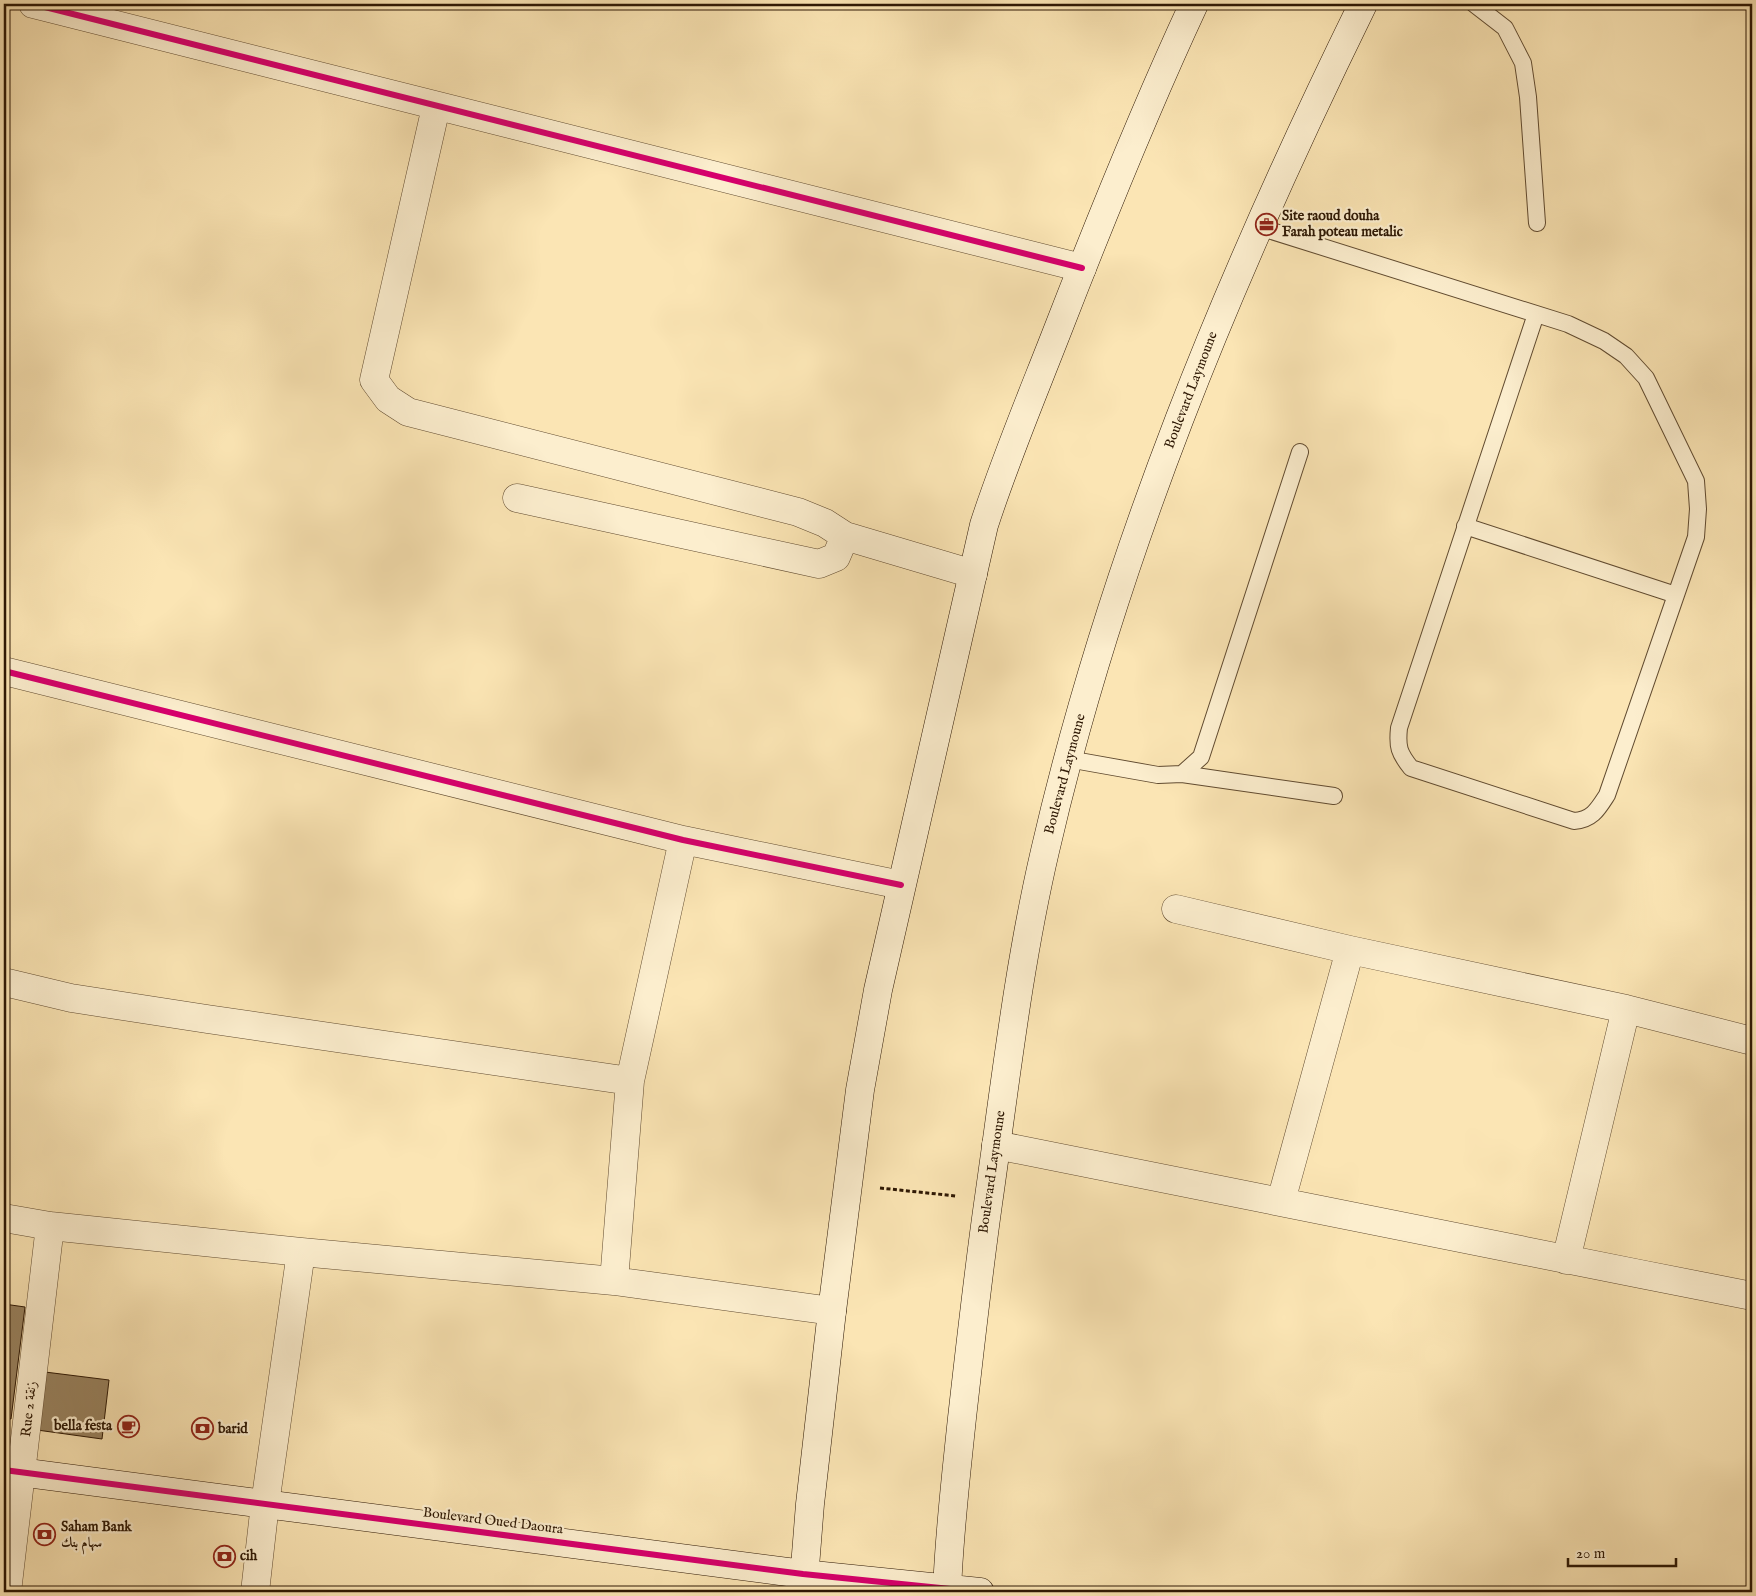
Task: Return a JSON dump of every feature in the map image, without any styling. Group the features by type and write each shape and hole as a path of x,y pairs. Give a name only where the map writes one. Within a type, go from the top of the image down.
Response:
{"street":[{"path":"33,4 436,107 1082,268"},
{"path":"803,1583 832,1311 861,1081 878,990 901,885 984,525 994,492 1082,268 1148,106 1194,4"},
{"name":"Boulevard Laymoune","path":"947,1590 951,1520 971,1334 996,1145 1030,922 1045,850 1068,759 1114,601 1177,425 1259,227 1363,4"},
{"path":"436,107 374,380 388,399 408,412 798,512 826,523 845,536 973,574"},
{"path":"517,498 819,564 836,557 845,536"},
{"path":"4,671 682,840 901,885"},
{"path":"614,1281 630,1081 682,840"},
{"path":"1176,909 1350,950 1626,1009 1752,1041"},
{"path":"1281,1200 1350,950"},
{"path":"4,982 71,998 630,1081"},
{"path":"1566,1260 1626,1009"},
{"path":"996,1145 1281,1200 1566,1260 1752,1296"},
{"path":"4,1218 50,1226 301,1252 614,1281 832,1311"},
{"name":"Rue 2 زنقة","path":"7,1592 13,1472 50,1226"},
{"path":"255,1592 301,1252"},
{"name":"Boulevard Oued Daoura","path":"13,1472 266,1504 803,1583 980,1592"}],"lane":[{"path":"1474,4 1505,28 1523,63 1528,97 1537,223"},
{"path":"1259,227 1568,324 1604,341 1626,356 1646,378 1696,481 1698,509 1696,537 1607,795 1598,808 1585,820 1574,821 1411,768 1402,757 1397,744 1399,728 1536,314"},
{"path":"1182,774 1201,757 1300,452"},
{"path":"1465,526 1676,595"},
{"path":"1068,759 1158,775 1182,774 1334,796"}],"path":[{"path":"847,1185 956,1196"}],"building":[{"path":"4,1304 25,1307 11,1419 4,1418"},
{"path":"45,1372 109,1380 102,1439 37,1430"}],"cycle path":[{"path":"33,4 1082,268"},
{"path":"4,671 683,840 901,885"},
{"path":"4,1470 803,1574 980,1592"}],"place":[{"name":"Site raoud douha Farah poteau metalic","path":"1266,224"},
{"name":"bella festa","path":"128,1426"},
{"name":"barid","path":"202,1429"},
{"name":"Saham Bank سهام بنك","path":"45,1535"},
{"name":"cih","path":"224,1556"}]}
